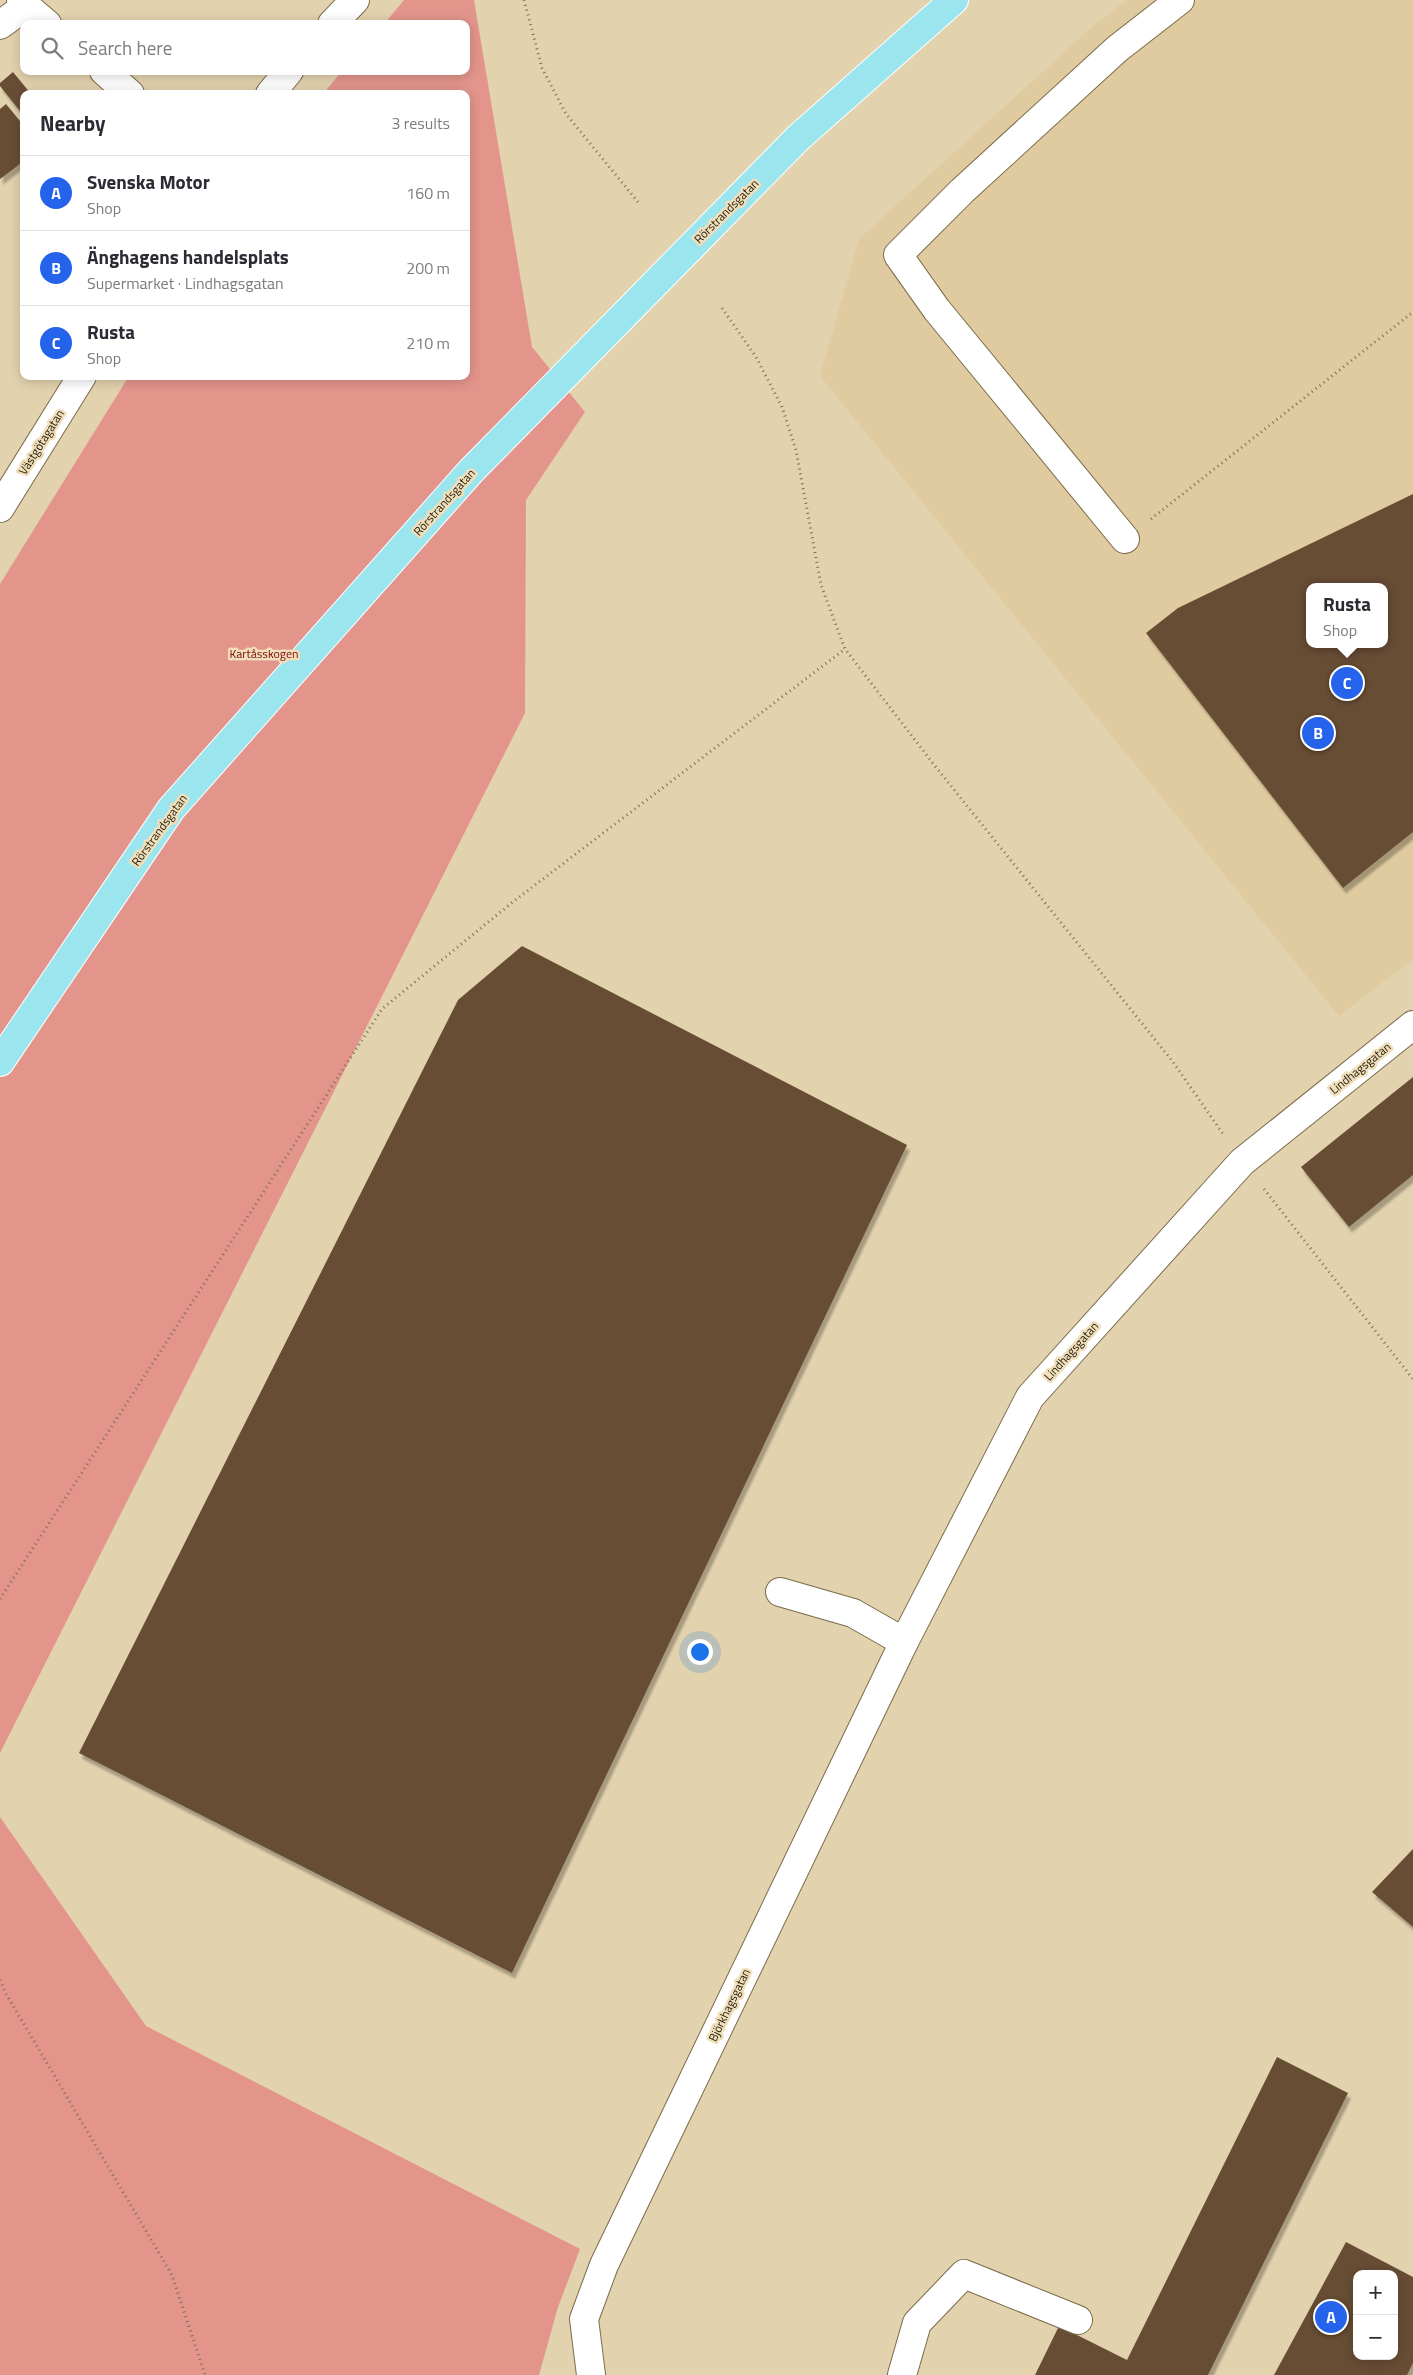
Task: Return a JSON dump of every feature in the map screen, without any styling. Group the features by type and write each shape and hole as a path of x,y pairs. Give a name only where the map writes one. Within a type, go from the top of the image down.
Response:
{"main road":[{"name":"Rörstrandsgatan","path":"0,1062 171,809 471,471 798,138 954,0"}],"street":[{"path":"336,20 355,0"},
{"path":"1125,539 937,310 898,255 962,191 1117,49 1180,0"},
{"path":"0,25 24,3 43,20"},
{"path":"109,75 125,90"},
{"path":"273,90 286,75"},
{"name":"Västgötagatan","path":"0,508 80,380"},
{"name":"Lindhagsgatan","path":"904,1642 1030,1396 1242,1162 1413,1025"},
{"path":"780,1592 853,1613 904,1642"},
{"name":"Björkhagsgatan","path":"591,2375 584,2319 604,2265 904,1642"},
{"path":"902,2375 917,2323 964,2274 1078,2320"}],"path":[{"path":"524,0 542,68 566,114 638,202"},
{"path":"722,308 756,357 782,407 796,450 821,585 846,649 934,766 1173,1062 1242,1162 1413,1380"},
{"path":"1125,539 1413,312"},
{"path":"0,1599 382,1008 514,901 846,649"},
{"path":"0,1980 5,1992 108,2170 172,2275 205,2375"}],"shaded area":[{"path":"1127,0 1413,0 1413,959 1339,1016 820,376 859,239 1093,26"}],"green space":[{"name":"Kartåsskogen","path":"404,0 474,0 532,347 585,412 526,500 525,713 0,1753 0,584 127,380 470,380 470,90 326,90 339,75 470,75 470,20 387,20"},
{"path":"0,1817 146,2026 580,2249 558,2307 539,2375 0,2375"}],"building":[{"path":"13,72 28,90 20,90 20,111 0,86 0,83"},
{"path":"6,104 20,121 20,164 0,179 0,109"},
{"path":"1413,494 1413,832 1343,888 1146,633 1178,608"},
{"path":"522,946 907,1145 512,1973 79,1753 458,1000"},
{"path":"1413,1077 1413,1175 1349,1227 1301,1167"},
{"path":"1413,1849 1413,1927 1372,1892"},
{"path":"1277,2057 1348,2093 1208,2375 1035,2375 1059,2326 1127,2360"},
{"path":"1346,2242 1413,2277 1413,2363 1407,2375 1274,2375"}],"place":[{"name":"Rusta","path":"1347,683"},
{"name":"Änghagens handelsplats","path":"1318,733"},
{"name":"Svenska Motor","path":"1331,2317"}]}
